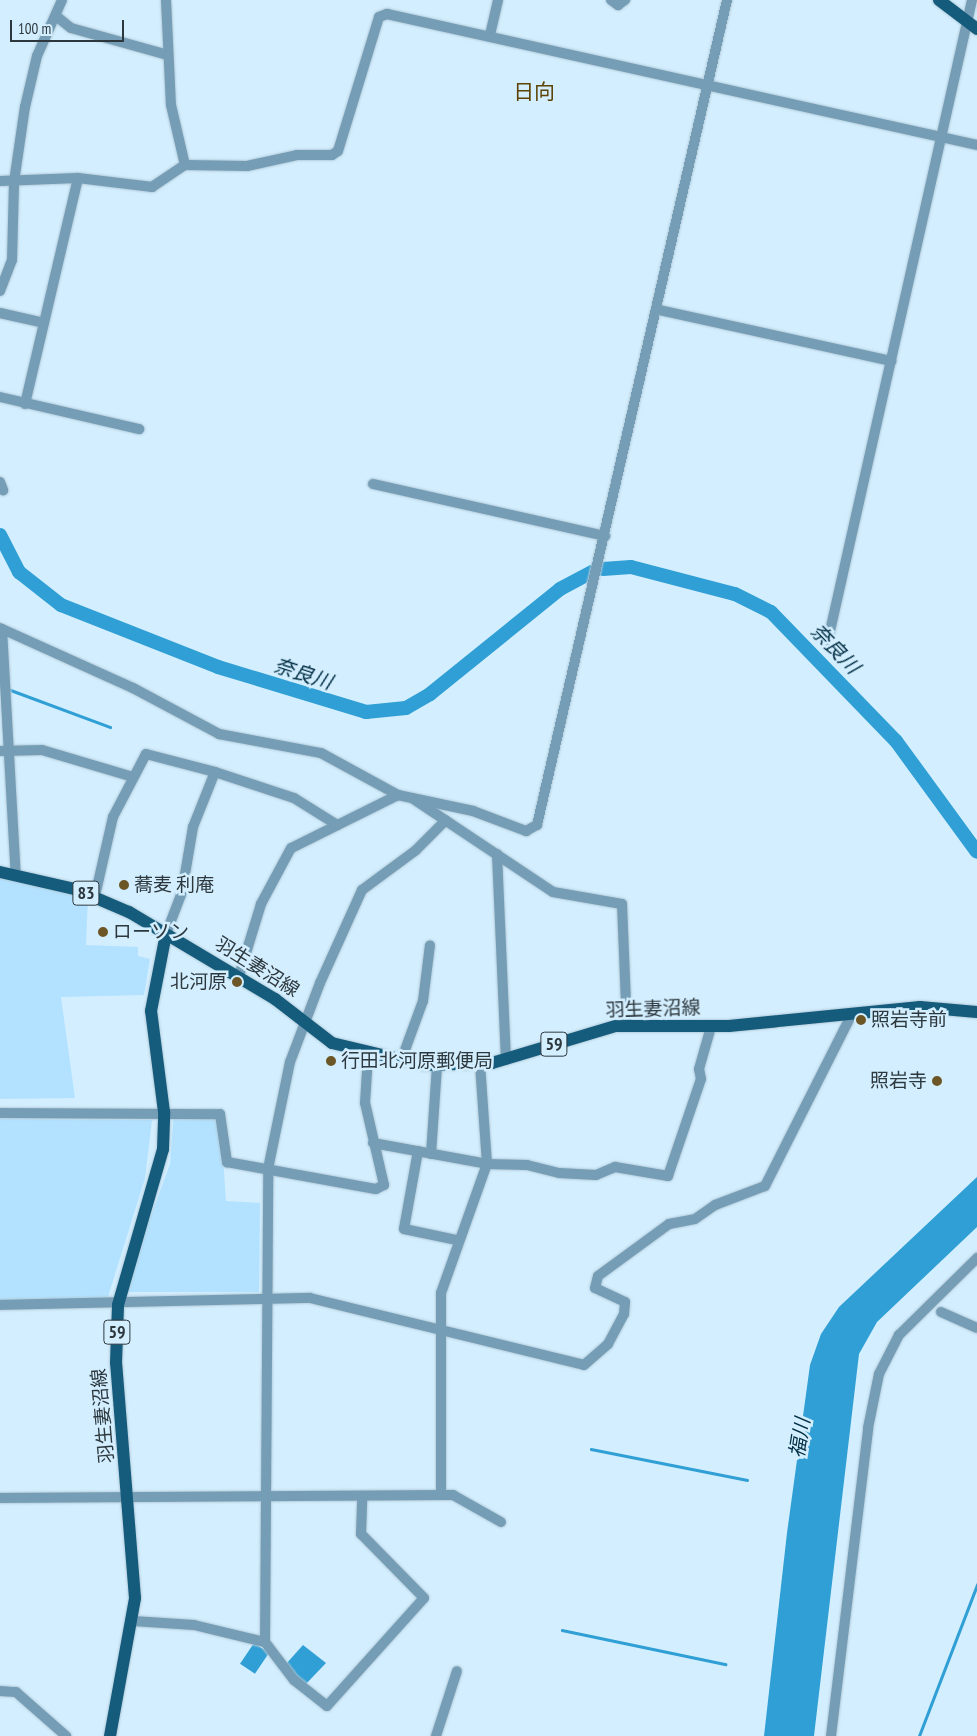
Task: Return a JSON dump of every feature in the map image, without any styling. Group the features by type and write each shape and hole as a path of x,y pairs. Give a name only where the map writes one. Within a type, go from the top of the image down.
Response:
{"main road":[{"path":"939,0 977,29"},
{"name":"83","path":"0,872 95,896 166,934"},
{"name":"羽生妻沼線","path":"110,1736 133,1621 135,1568 116,1363 118,1305 159,1168 164,1112 151,1011 166,934 239,976 332,1043 368,1055 437,1066 480,1064 506,1060 594,1030 627,1026 711,1026 937,1007 977,1012"}],"street":[{"path":"0,291 12,260 14,182 37,56 62,0"},
{"path":"166,0 168,55 174,121 185,165"},
{"path":"490,35 498,0"},
{"path":"611,0 618,4 625,0"},
{"path":"239,976 261,904 291,848 403,795 534,830 596,579 659,310 727,0"},
{"path":"828,640 972,0"},
{"path":"0,181 14,182 78,178 152,187 185,165 247,166 338,151 382,14 709,82 977,145"},
{"path":"56,16 71,28 168,55"},
{"path":"25,404 78,178"},
{"path":"659,310 891,361"},
{"path":"0,314 44,323"},
{"path":"0,397 140,429"},
{"path":"373,484 605,536"},
{"path":"16,876 4,751 1,628 133,688 219,734 320,753 403,795 446,820 553,892 622,904 627,1026"},
{"path":"4,751 42,750 133,777"},
{"path":"95,896 113,817 146,754 215,772 294,798 337,826"},
{"path":"166,934 182,892 193,827 215,772"},
{"path":"362,1497 361,1534 424,1598 327,1706 294,1680 265,1642 268,1169 304,1022 362,890 400,858 416,850 446,820"},
{"path":"497,854 506,1060"},
{"path":"401,1061 424,1001 430,945"},
{"path":"0,1305 118,1305 266,1297 310,1298 579,1366 598,1355 624,1314 625,1302 595,1288 598,1276 669,1224 695,1219 715,1205 765,1186 852,1014"},
{"path":"373,1143 487,1164 596,1175 615,1167 668,1176 700,1078 698,1069 711,1026"},
{"path":"0,1114 164,1112 220,1114 227,1162 376,1189 384,1184 365,1103 368,1055"},
{"path":"441,1495 441,1294 456,1240 487,1164 480,1064"},
{"path":"431,1154 437,1066"},
{"path":"418,1151 404,1229 456,1240"},
{"path":"831,1736 868,1428 879,1374 898,1335 977,1258"},
{"path":"941,1312 977,1328"},
{"path":"0,1498 441,1495 452,1496 501,1522"},
{"path":"133,1621 194,1625 265,1642"},
{"path":"436,1736 457,1671"},
{"path":"0,1691 16,1692 66,1736"}],"shaded area":[{"path":"0,877 88,897 86,945 138,947 138,956 150,959 144,995 61,997 75,1098 0,1099"},
{"path":"215,1108 220,1114 226,1201 260,1203 259,1292 128,1292 137,1254 170,1164 174,1110"},
{"path":"0,1119 152,1120 145,1178 107,1300 0,1303"}],"water":[{"path":"977,1177 977,1227 877,1322 859,1354 814,1736 764,1736 787,1533 810,1365 821,1334 839,1307"},
{"path":"254,1643 269,1653 255,1674 240,1664"},
{"path":"303,1645 326,1663 304,1686 286,1664"}],"waterway":[{"name":"奈良川","path":"0,535 19,572 61,605 218,667 366,712 406,708 430,694 560,589 594,571"},
{"name":"奈良川","path":"603,569 631,567 735,594 771,612 896,741 977,852"},
{"path":"8,689 110,727"},
{"path":"591,1449 747,1480"},
{"path":"919,1736 977,1585"},
{"path":"562,1630 725,1664"}],"place":[{"name":"蕎麦 利庵","path":"124,885"},
{"name":"ローソン","path":"103,932"},
{"name":"北河原","path":"237,982"},
{"name":"照岩寺前","path":"861,1020"},
{"name":"行田北河原郵便局","path":"331,1061"},
{"name":"照岩寺","path":"937,1081"}],"district":[{"name":"日向","path":"534,92"}],"water label":[{"name":"福川","path":"800,1438"}]}
